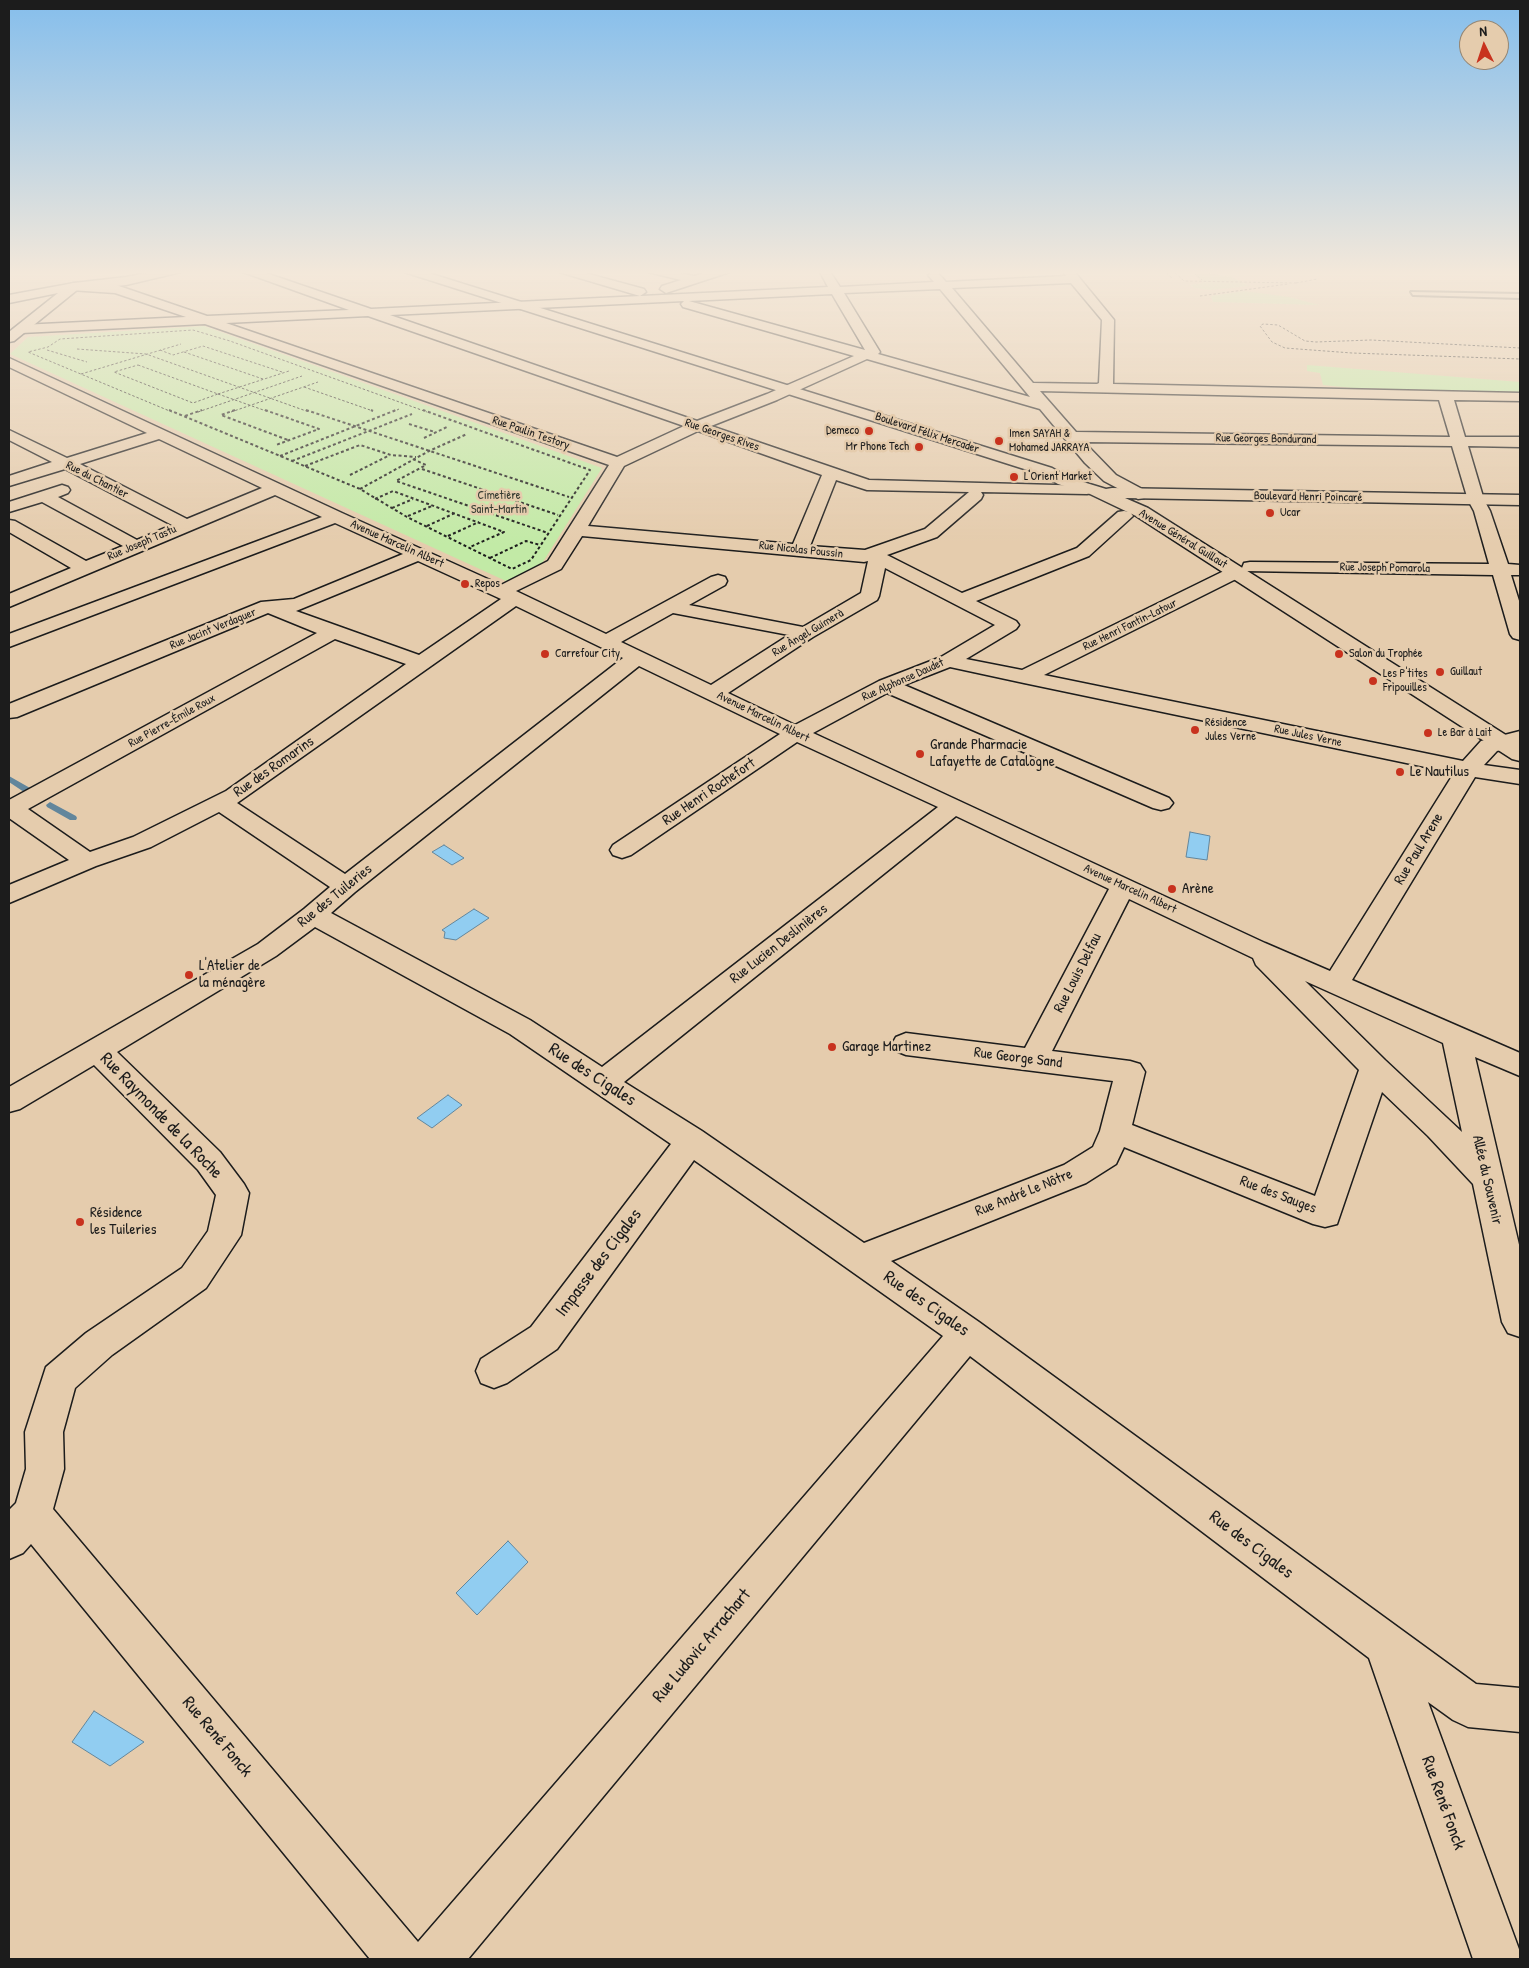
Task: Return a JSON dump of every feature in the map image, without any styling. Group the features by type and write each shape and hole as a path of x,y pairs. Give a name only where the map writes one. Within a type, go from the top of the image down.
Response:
{"street":[{"name":"Avenue Marcelin Albert","path":"9,362 336,517 508,595 796,733 1256,949 1520,1065"},
{"name":"Rue Paulin Testory","path":"324,362 618,463"},
{"name":"Rue Georges Rives","path":"512,362 867,485 1091,490"},
{"name":"Boulevard Félix Mercader","path":"701,362 1046,471"},
{"path":"618,463 697,426 850,362"},
{"path":"890,362 1046,406"},
{"path":"1009,362 1072,437 1078,467 1110,478 1138,494"},
{"path":"1100,388 1106,384 1107,362"},
{"path":"1030,387 1520,397"},
{"path":"1445,395 1476,500 1482,511 1520,634"},
{"name":"Rue du Chantier","path":"9,434 186,525"},
{"path":"9,481 160,434"},
{"name":"Rue Georges Bondurand","path":"1072,437 1520,442"},
{"name":"Rue des Romarins","path":"9,895 86,861 142,842 222,803 421,663 508,595 555,565 618,463"},
{"name":"Avenue Général Guillaut","path":"1046,471 1078,467 1108,483 1138,494 1165,516 1243,570 1516,743"},
{"name":"Avenue Général Guillaut","path":"1046,471 1064,481 1091,490 1142,512 1243,570"},
{"path":"800,550 831,473"},
{"path":"9,507 95,479"},
{"name":"Rue Joseph Tastu","path":"9,601 277,488"},
{"name":"Boulevard Henri Poincaré","path":"1091,490 1138,494 1520,500"},
{"path":"871,557 931,533 975,495"},
{"path":"44,496 136,546"},
{"path":"961,600 1083,552 1124,516"},
{"path":"9,641 336,517"},
{"path":"9,525 85,568"},
{"name":"Rue Nicolas Poussin","path":"577,530 871,557 1009,625"},
{"name":"Rue Jacint Verdaguer","path":"9,712 268,606 297,605 418,554"},
{"name":"Rue Àngel Guimerà","path":"713,693 806,633 870,596 871,557"},
{"name":"Rue Joseph Pomarola","path":"1243,570 1520,570"},
{"name":"Rue Henri Fantin-Latour","path":"1024,677 1243,570"},
{"path":"606,642 718,581"},
{"path":"268,606 421,663"},
{"path":"672,607 806,633"},
{"name":"Rue Alphonse Daudet","path":"796,733 886,685 948,661 1009,625"},
{"name":"Rue Pierre-Émile Roux","path":"10,808 334,632"},
{"name":"Rue des Tuileries","path":"9,1101 266,950 313,915 346,886 637,657"},
{"name":"Rue Jules Verne","path":"948,661 1468,769 1520,777"},
{"path":"886,685 1161,802"},
{"name":"Rue Henri Rochefort","path":"622,850 796,733"},
{"name":"Rue Paul Arene","path":"1336,983 1468,769 1489,746 1516,743"},
{"path":"222,803 346,886"},
{"name":"Rue Lucien Deslinières","path":"604,1082 954,806"},
{"path":"10,808 86,861"},
{"name":"Rue Louis Delfau","path":"1033,1060 1123,886"},
{"name":"Rue des Cigales","path":"313,915 520,1027 690,1140 967,1333 1468,1705 1520,1710"},
{"path":"1256,949 1375,1068 1439,1128 1487,1178"},
{"name":"Allée du Souvenir","path":"1456,1037 1520,1322"},
{"name":"Rue George Sand","path":"906,1044 1130,1072"},
{"name":"Rue Raymonde de la Roche","path":"20,1527 45,1469 44,1432 59,1379 98,1344 194,1278 224,1235 233,1194 209,1161 97,1050"},
{"name":"Rue des Sauges","path":"1115,1132 1324,1214 1375,1068"},
{"name":"Rue André Le Nôtre","path":"860,1259 1074,1174 1105,1155 1115,1132 1130,1072"},
{"name":"Impasse des Cigales","path":"494,1372 544,1338 690,1140"},
{"name":"Rue Ludovic Arrachart","path":"436,1959 967,1333"},
{"name":"Rue René Fonck","path":"20,1527 402,1959"},
{"name":"Rue René Fonck","path":"1387,1646 1498,1959"}],"path":[{"path":"52,362 360,489 408,517 512,569 531,560 590,470 406,406 287,362"},
{"path":"81,374 118,362 131,367"},
{"path":"168,362 270,398 572,498"},
{"path":"213,362 264,379"},
{"path":"250,362 283,373"},
{"path":"276,445 318,429 218,394 138,365 114,372 193,402 218,394 239,387 283,373 301,367"},
{"path":"184,416 314,372"},
{"path":"289,440 221,415 330,378"},
{"path":"303,387 373,411"},
{"path":"280,456 406,406"},
{"path":"292,461 420,410"},
{"path":"424,438 457,423"},
{"path":"409,424 436,432"},
{"path":"360,489 429,450 477,430"},
{"path":"305,466 360,445 391,455 418,457"},
{"path":"350,475 391,455"},
{"path":"414,459 426,465 422,469 396,481 548,534"},
{"path":"422,469 560,516"},
{"path":"375,499 393,491 504,532 469,547"},
{"path":"391,508 413,498"},
{"path":"408,517 432,505"},
{"path":"426,526 455,514"},
{"path":"448,536 480,522"},
{"path":"490,559 526,541 541,545"}],"green space":[{"name":"Cimetière Saint-Martin","path":"27,362 304,362 602,468 541,565 506,581"},
{"path":"1307,365 1520,382 1520,392 1352,388 1323,385 1320,373 1307,371"}],"water":[{"path":"1190,832 1210,836 1207,860 1186,857"},
{"path":"444,845 464,858 452,865 432,852"},
{"path":"474,909 489,918 456,940 444,938 445,932 442,930"},
{"path":"448,1095 462,1105 432,1128 417,1118"},
{"path":"508,1541 528,1562 477,1615 456,1593"},
{"path":"94,1711 144,1742 110,1766 72,1742"}],"waterway":[{"path":"9,778 27,790"},
{"path":"50,805 73,818"}],"place":[{"name":"Demeco","path":"869,431"},
{"name":"Imen SAYAH & Mohamed JARRAYA","path":"999,441"},
{"name":"Mr Phone Tech","path":"919,447"},
{"name":"L'Orient Market","path":"1014,477"},
{"name":"Ucar","path":"1270,513"},
{"name":"Repos","path":"465,584"},
{"name":"Carrefour City","path":"545,654"},
{"name":"Salon du Trophée","path":"1339,654"},
{"name":"Guillaut","path":"1440,672"},
{"name":"Les P'tites Fripouilles","path":"1373,681"},
{"name":"Résidence Jules Verne","path":"1195,730"},
{"name":"Le Bar à Lait","path":"1428,733"},
{"name":"Grande Pharmacie Lafayette de Catalogne","path":"920,754"},
{"name":"Le Nautilus","path":"1400,772"},
{"name":"Arène","path":"1172,889"},
{"name":"L'Atelier de la ménagère","path":"189,975"},
{"name":"Garage Martinez","path":"832,1047"},
{"name":"Résidence les Tuileries","path":"80,1222"}]}
